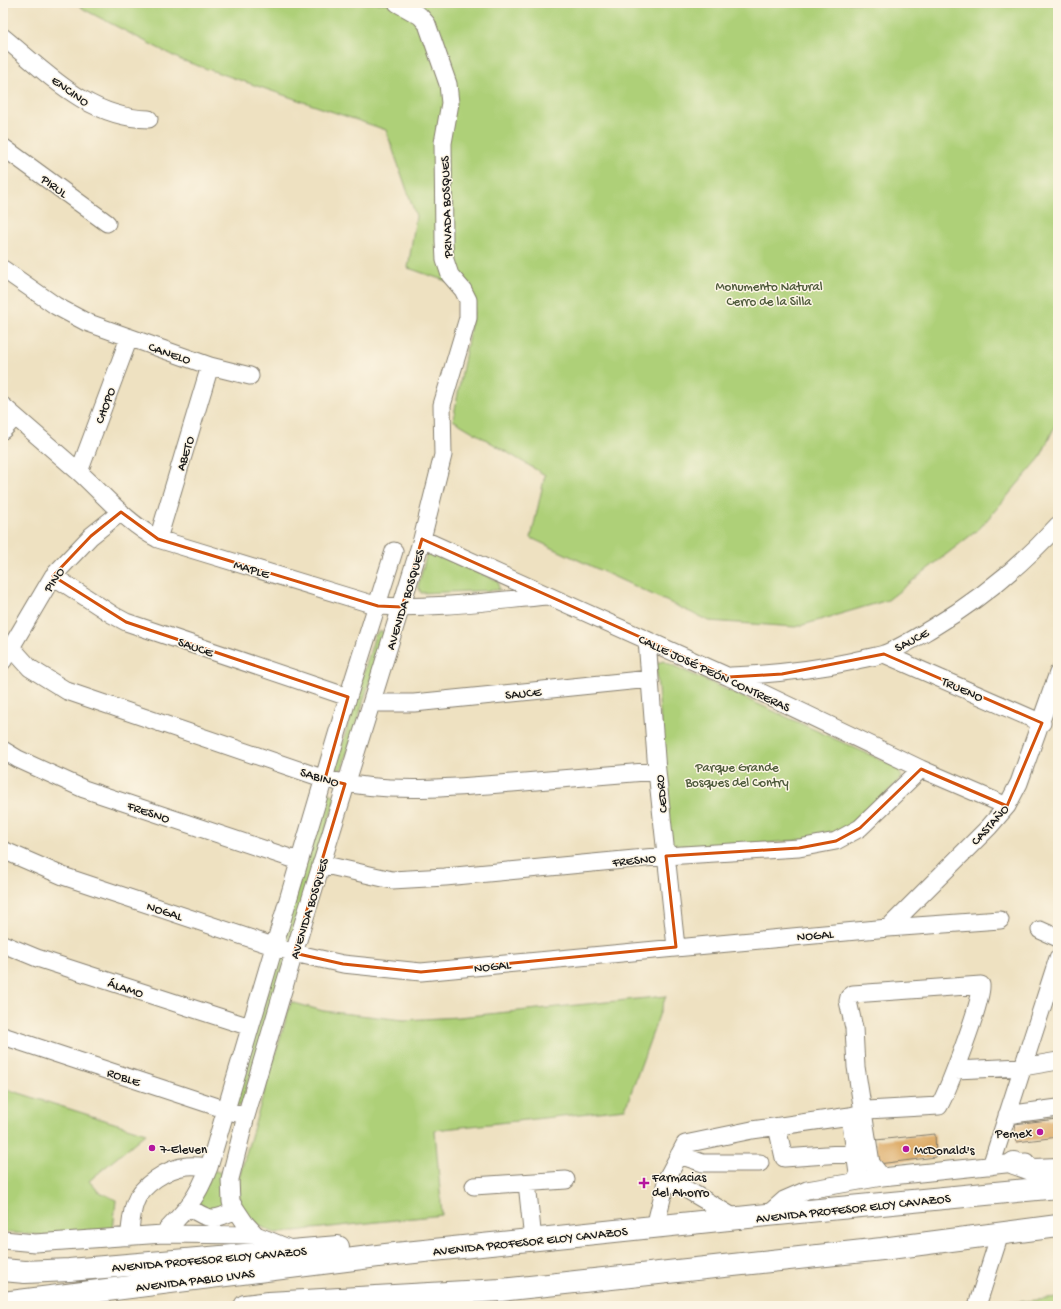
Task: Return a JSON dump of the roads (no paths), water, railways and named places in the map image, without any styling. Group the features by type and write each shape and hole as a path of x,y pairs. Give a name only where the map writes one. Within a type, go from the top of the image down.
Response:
{"main road":[{"path":"1014,1163 1034,1170 1058,1169"},
{"name":"AVENIDA PROFESOR ELOY CAVAZOS","path":"3,1270 25,1272 69,1270 329,1247 356,1247 386,1255 735,1218 1058,1187"},
{"path":"245,1306 501,1290 874,1250 1000,1234 1057,1224"},
{"name":"AVENIDA PABLO LIVAS","path":"3,1303 386,1255"},
{"path":"460,1306 501,1290"}],"street":[{"name":"PRIVADA BOSQUES","path":"397,3 420,16 427,24 448,84 450,103 443,150 444,247 450,275 466,294 469,309 468,318 442,404 443,455 422,539"},
{"name":"ENCINO","path":"3,37 82,100 109,113 131,119 149,119"},
{"name":"PIRUL","path":"3,147 107,223"},
{"name":"CANELO","path":"3,269 56,306 86,322 210,366 250,376"},
{"name":"CHOPO","path":"79,472 129,338"},
{"name":"ABETO","path":"158,539 210,366"},
{"name":"MAPLE","path":"9,411 79,472 121,512 151,536 158,539 378,606 402,608 456,605 550,596"},
{"path":"3,430 9,411"},
{"name":"PINO","path":"7,654 53,576 91,536 121,512"},
{"name":"SAUCE","path":"730,676 782,674 835,665 884,654 956,614 1002,580 1036,549 1058,525"},
{"name":"CALLE JOSÉ PEÓN CONTRERAS","path":"422,539 730,676 921,769 1007,806"},
{"name":"AVENIDA BOSQUES","path":"293,1250 256,1235 235,1210 229,1191 230,1179 246,1116 294,952 345,784 402,608 422,539"},
{"name":"AVENIDA BOSQUES","path":"163,1234 189,1207 204,1181 209,1167 348,697 378,606 394,551"},
{"name":"SAUCE","path":"53,576 126,622 348,697"},
{"name":"CEDRO","path":"647,640 657,771 676,947"},
{"name":"SABINO","path":"7,654 67,691 132,715 325,779 345,784 403,789 449,788 657,771"},
{"name":"TRUENO","path":"884,654 1042,723"},
{"name":"CASTAÑO","path":"888,928 990,827 1007,806 1019,783 1042,723 1058,673"},
{"name":"SAUCE","path":"372,703 414,703 650,679"},
{"name":"FRESNO","path":"3,750 18,759 84,789 299,861"},
{"name":"FRESNO","path":"321,864 392,880 445,877 666,856 799,848 836,841 860,828 921,769"},
{"name":"NOGAL","path":"3,850 63,876 294,952 343,964 421,972 676,947 888,928 1000,920"},
{"path":"1040,930 1058,938"},
{"name":"ÁLAMO","path":"3,944 37,958 250,1027"},
{"path":"991,1166 1058,958"},
{"path":"655,1227 667,1178 682,1147 685,1144 752,1130 856,1114 867,1110 939,1106 955,1070 957,1060 973,1020 981,985 853,994 848,1001 854,1028 856,1067 856,1114 855,1153 859,1181"},
{"name":"ROBLE","path":"3,1036 246,1116"},
{"path":"955,1070 1023,1066 1058,1061"},
{"path":"1007,1115 1058,1108"},
{"path":"856,1114 871,1163 882,1177"},
{"path":"777,1127 782,1156 785,1159 855,1153"},
{"path":"679,1155 703,1164 760,1163"},
{"path":"768,1215 784,1200 807,1190 882,1177 1058,1158"},
{"path":"129,1237 135,1202 139,1195 147,1187 162,1176 185,1166 209,1167"},
{"path":"667,1178 735,1218"},
{"path":"474,1186 566,1180"},
{"path":"527,1183 533,1240"},
{"path":"189,1207 201,1215 214,1219 235,1210"},
{"path":"3,1240 35,1243 163,1234 256,1235"},
{"path":"977,1306 1000,1234"}],"place":[{"name":"Pemex","path":"1040,1132"},
{"name":"7-Eleven","path":"152,1148"},
{"name":"McDonald's","path":"906,1149"},
{"name":"Farmacias del Ahorro","path":"644,1183"}],"park label":[{"name":"Monumento Natural Cerro de la Silla","path":"769,292"},
{"name":"Parque Grande Bosques del Contry","path":"737,774"}]}
